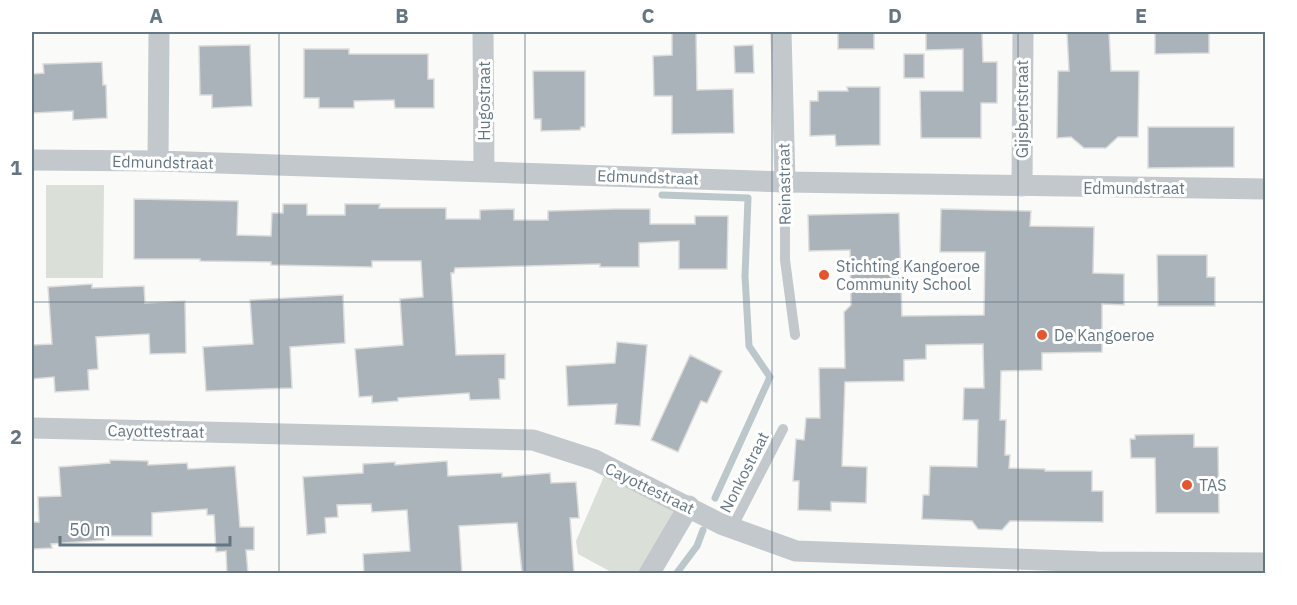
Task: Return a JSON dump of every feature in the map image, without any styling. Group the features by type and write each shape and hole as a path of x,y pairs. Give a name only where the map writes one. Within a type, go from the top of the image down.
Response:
{"street":[{"path":"158,161 159,32"},
{"name":"Hugostraat","path":"483,32 484,171"},
{"name":"Reinastraat","path":"781,32 784,182"},
{"name":"Gijsbertstraat","path":"1022,186 1023,32"},
{"name":"Edmundstraat","path":"32,160 158,161 784,182 1266,189"},
{"name":"Cayottestraat","path":"32,428 533,440 595,460 732,528 796,551 1097,568 1266,562"},
{"path":"650,573 689,506"}],"lane":[{"name":"Reinastraat","path":"784,182 785,260 795,335"},
{"name":"Nonkostraat","path":"732,528 783,429"}],"shaded area":[{"path":"46,185 104,185 103,278 46,278"},
{"path":"605,474 676,512 640,573 613,573 578,554 576,541"}],"building":[{"path":"672,32 696,32 697,90 733,89 734,133 672,134 672,96 654,96 653,56 672,55"},
{"path":"838,32 874,32 874,49 838,49"},
{"path":"926,32 982,32 983,62 997,62 997,103 981,103 981,138 921,138 920,91 963,91 963,49 926,50"},
{"path":"1067,32 1109,32 1111,71 1139,71 1138,137 1118,137 1106,148 1084,148 1071,137 1057,138 1058,71 1069,71"},
{"path":"1155,32 1209,32 1209,53 1155,54"},
{"path":"250,45 252,106 212,108 212,95 200,95 199,46"},
{"path":"753,45 754,73 735,73 734,46"},
{"path":"304,49 349,49 349,54 428,54 428,79 434,79 434,108 395,108 394,100 354,101 354,108 319,108 319,98 304,98"},
{"path":"904,54 924,54 924,78 904,78"},
{"path":"102,62 103,85 106,85 107,118 73,120 73,111 32,113 32,74 44,73 43,64"},
{"path":"533,71 585,71 585,127 581,127 580,130 541,131 541,119 534,119"},
{"path":"847,87 880,87 880,145 836,146 835,135 810,136 810,101 818,101 818,91 848,91"},
{"path":"1148,127 1234,127 1234,167 1148,168"},
{"path":"134,199 238,201 237,235 271,236 272,213 283,213 283,204 307,204 307,215 345,215 345,204 380,204 379,208 446,208 446,219 480,219 480,210 514,209 514,220 548,220 548,211 615,209 650,209 650,224 695,224 695,216 728,216 727,269 679,269 679,241 639,243 639,267 600,267 600,264 455,268 454,273 451,273 456,355 505,354 505,379 499,379 500,399 470,400 469,393 398,398 398,401 372,403 372,396 359,397 355,349 403,345 400,299 423,297 421,261 372,261 372,267 271,265 271,262 200,261 200,259 134,259"},
{"path":"941,209 1031,211 1030,226 1094,227 1093,273 1124,274 1124,305 1102,304 1102,352 1042,353 1042,370 1001,371 1000,420 1006,420 1005,455 1010,455 1009,468 1092,471 1092,491 1103,491 1103,522 1010,521 1002,530 978,529 972,521 922,519 923,495 929,495 930,466 977,467 978,420 963,420 964,388 984,388 983,344 926,345 926,359 904,360 904,381 845,382 842,466 867,467 866,503 831,502 831,511 798,510 799,481 793,481 796,439 804,440 806,418 820,418 819,368 845,368 844,312 851,305 850,250 809,251 808,215 899,213 902,316 984,315 985,252 940,252"},
{"path":"1157,255 1207,255 1207,277 1215,277 1215,306 1158,306"},
{"path":"92,284 92,288 144,286 145,303 185,301 186,353 150,354 149,334 96,337 98,369 88,370 89,390 55,392 54,377 32,379 32,345 52,344 48,287"},
{"path":"343,295 345,343 290,347 292,388 206,391 203,347 253,344 250,300"},
{"path":"617,342 647,345 640,426 615,424 617,404 568,406 566,366 615,363"},
{"path":"690,355 722,371 707,403 701,401 678,452 651,440"},
{"name":"TAS","path":"1194,434 1194,447 1218,447 1219,513 1156,513 1155,458 1131,458 1130,439 1135,439 1135,435"},
{"path":"110,460 148,461 148,465 187,463 188,469 235,466 240,527 254,527 254,550 246,550 248,573 227,573 226,551 216,552 214,515 207,515 207,509 152,513 152,536 103,536 104,540 51,544 52,548 32,549 32,522 39,522 38,497 61,496 59,467 110,463"},
{"path":"447,461 448,476 502,473 502,477 550,473 551,483 576,482 579,518 570,518 574,573 522,573 517,523 459,526 462,573 364,573 363,554 410,551 407,510 372,512 371,504 337,505 338,517 325,518 326,533 307,535 303,477 363,473 363,464 395,462 395,465"}],"waterway":[{"path":"662,195 748,198 745,276 749,346 770,377 715,498"},
{"path":"676,574 697,546 703,530"}],"place":[{"name":"Stichting Kangoeroe Community School","path":"824,275"},
{"name":"De Kangoeroe","path":"1042,335"},
{"name":"TAS","path":"1187,485"}]}
